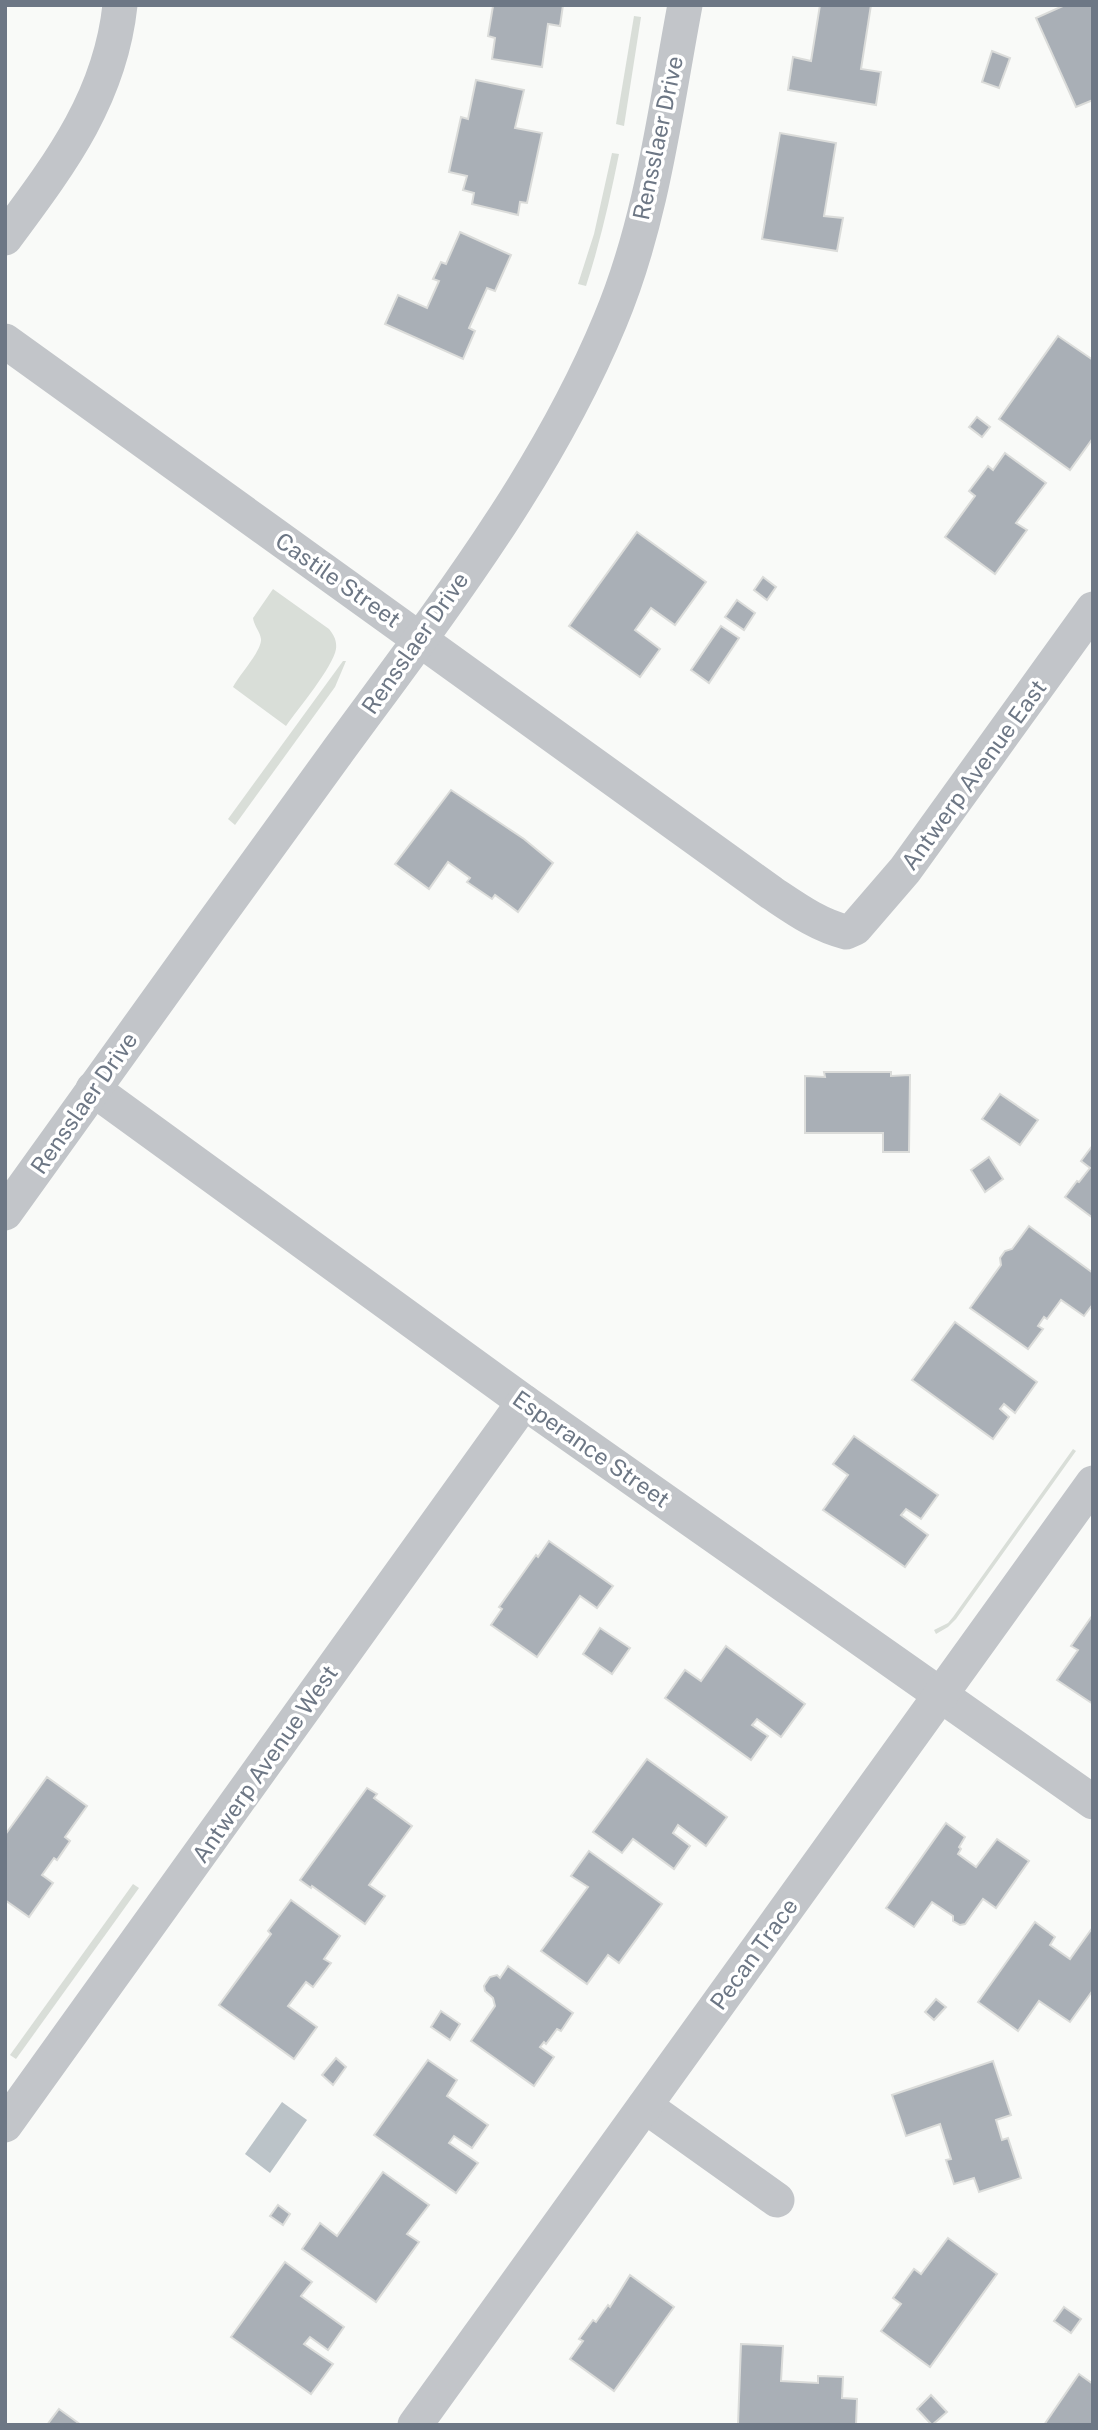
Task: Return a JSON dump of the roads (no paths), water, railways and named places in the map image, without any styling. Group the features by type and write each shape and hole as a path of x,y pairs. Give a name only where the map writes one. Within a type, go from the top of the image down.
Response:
{"street":[{"path":"5,238 58,167 90,110 114,46 120,5"},
{"name":"Rensslaer Drive","path":"5,1213 420,638 530,477 560,425 611,318 642,220 685,5"},
{"name":"Castile Street","path":"5,341 772,893 806,916 829,928 846,932"},
{"name":"Antwerp Avenue East","path":"846,932 855,928 905,870 1093,609"},
{"name":"Esperance Street","path":"93,1089 524,1402 1093,1802"},
{"name":"Antwerp Avenue West","path":"5,2125 524,1402"},
{"name":"Pecan Trace","path":"415,2425 1093,1482"},
{"path":"645,2106 777,2200"}]}
